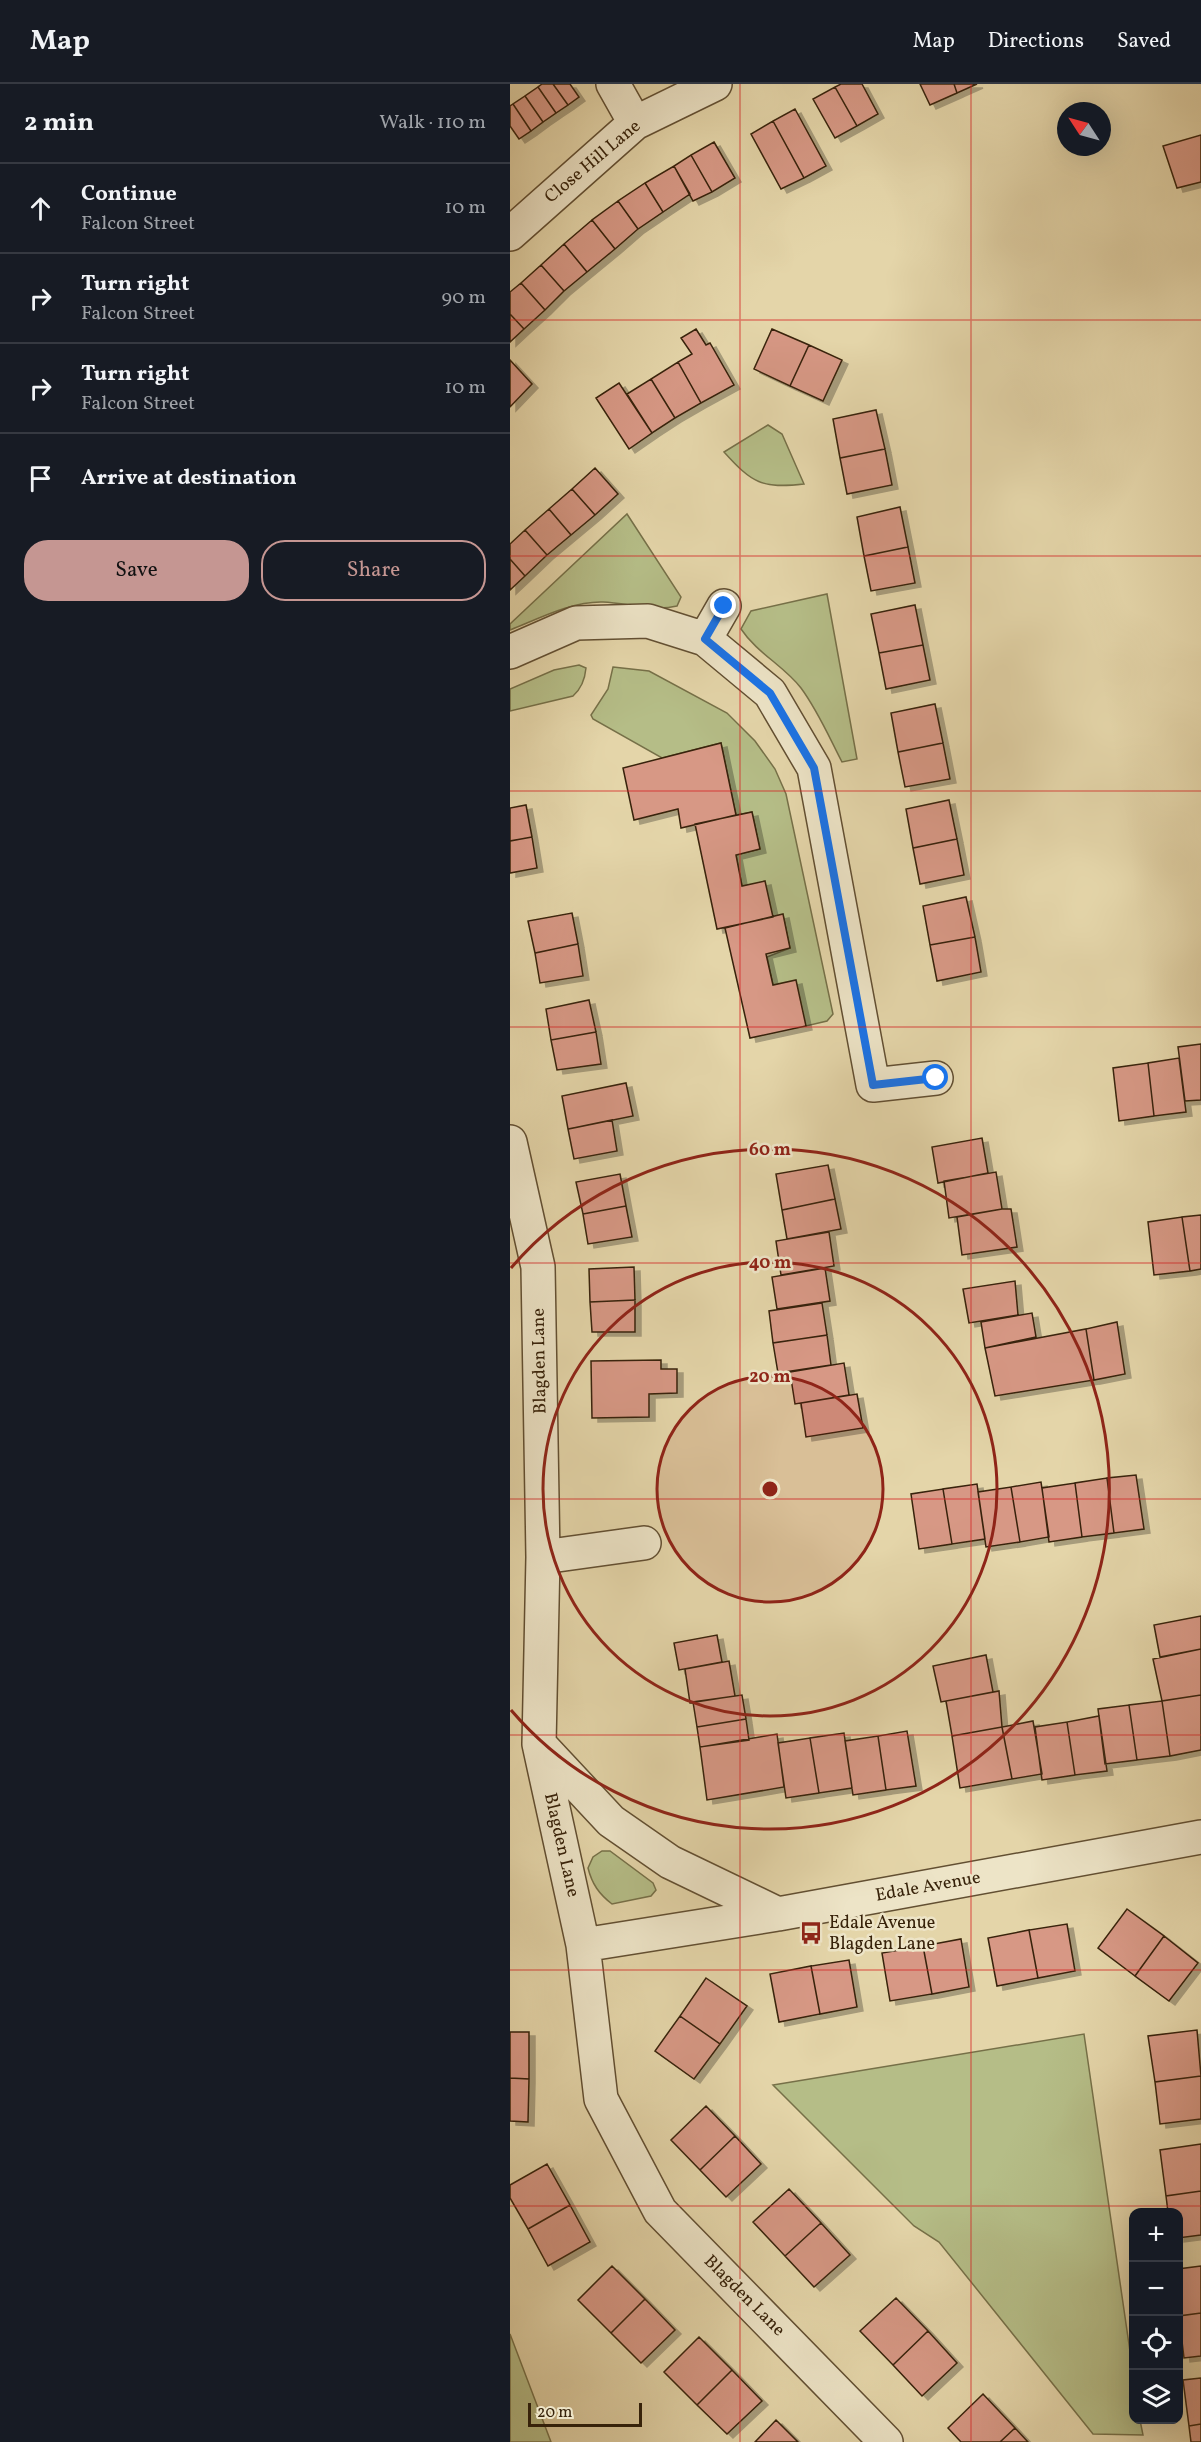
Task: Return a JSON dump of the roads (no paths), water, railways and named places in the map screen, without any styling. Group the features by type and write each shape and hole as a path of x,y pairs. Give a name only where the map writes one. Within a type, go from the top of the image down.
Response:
{"street":[{"path":"612,84 635,123"},
{"name":"Close Hill Lane","path":"510,234 635,123 715,84"},
{"path":"705,639 724,606"},
{"path":"510,652 576,622 648,621 705,639 770,693 814,768 873,1085 936,1078"},
{"name":"Blagden Lane","path":"510,1142 538,1267 543,1557 539,1744 583,1945 601,2099 660,2211 886,2442"},
{"path":"543,1557 644,1543"},
{"path":"539,1744 610,1821 670,1862 778,1914"},
{"name":"Edale Avenue","path":"583,1945 778,1914 1201,1837"}],"place":[{"name":"Edale Avenue Blagden Lane","path":"811,1933"}]}
